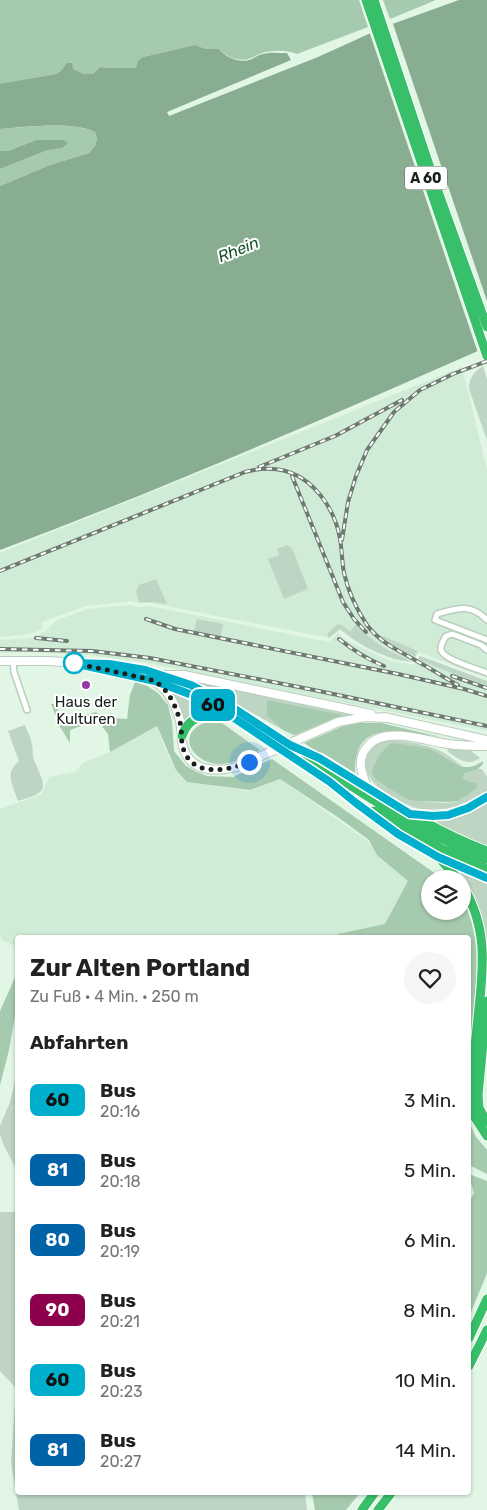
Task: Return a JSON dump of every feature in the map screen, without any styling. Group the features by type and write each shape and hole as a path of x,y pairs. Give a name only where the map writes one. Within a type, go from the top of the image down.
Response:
{"highway":[{"name":"A 60","path":"366,0 487,356"},
{"name":"A 60","path":"374,0 436,186 487,326"},
{"path":"158,678 200,698 270,742 319,758 445,834 487,851"},
{"path":"183,682 216,697 280,738 382,823 438,857 487,878"},
{"path":"182,736 188,724 200,715 213,714 234,718"},
{"path":"292,748 411,823 487,859"},
{"path":"338,788 417,836 487,869"},
{"path":"410,814 448,815 468,808 487,797"},
{"path":"438,857 450,870"},
{"path":"471,902 480,927 482,942 482,974 471,1100 474,1116 487,1136"},
{"path":"487,1001 478,1095 479,1108 487,1122"},
{"path":"471,1334 487,1300"},
{"path":"471,1362 487,1330"},
{"path":"362,1510 373,1495"},
{"path":"378,1510 390,1495"}],"main road":[{"path":"0,661 73,663 183,682 205,680"},
{"path":"158,678 184,675 364,712 487,740"},
{"path":"158,678 173,703 178,716 183,748 190,760 202,767 220,770 236,767 338,722 365,717 388,718"},
{"path":"367,787 361,770 362,756 369,744 380,737 393,735 449,744 487,746"}],"street":[{"path":"487,620 476,612 460,607 437,614 435,620 487,640"},
{"path":"487,650 481,645 452,634 446,636 441,646 442,651 447,657 487,673"},
{"path":"13,661 14,672 27,710"}],"shaded area":[{"path":"0,0 359,0 368,27 297,54 286,51 274,51 242,60 229,57 219,49 206,49 195,45 143,57 137,68 100,67 93,74 84,74 73,69 0,84"},
{"path":"383,0 436,0 390,19"},
{"path":"67,126 88,129 95,132 97,139 95,146 89,153 50,165 0,186 0,169 48,150 62,147 36,140 8,151 0,151 0,129"},
{"path":"483,366 487,379 487,440 469,389 473,376"},
{"path":"462,367 487,469 487,678 418,652 413,662 394,660 357,642 340,629 329,638 133,601 86,606 42,622 43,629 30,634 0,637 0,553"},
{"path":"287,545 292,548 308,589 284,599 268,559 279,555 277,549"},
{"path":"156,579 167,604 139,602 136,591 139,585"},
{"path":"130,605 137,607 150,606 329,642 338,633 347,641 391,661 415,665 420,656 487,681 487,731 142,662 89,655 27,652 0,653 0,640 31,638 45,631 57,620 88,609"},
{"path":"197,619 223,624 221,637 194,631"},
{"path":"338,624 350,632 356,624 379,645 411,662 391,658 373,651 340,629 329,638 327,634"},
{"path":"378,634 418,651 415,657 389,643"},
{"path":"420,656 487,681 487,685 426,663 418,659"},
{"path":"135,682 147,686 158,693 168,705 172,722 174,751 186,766 207,776 233,777 272,759 430,870 421,870 421,920 470,920 473,929 476,944 477,972 471,1047 471,935 337,935 385,924 408,881 377,855 369,840 280,779 250,790 187,782 176,770 157,726 110,752 108,734 97,720 70,730 70,743 59,725 51,704 55,704 65,721 96,712 102,717 127,719 130,695"},
{"path":"197,682 350,712 349,715 296,736 294,735 341,715 267,716 283,730 222,696 196,684"},
{"path":"170,691 210,709 195,713 183,724"},
{"path":"267,700 342,715 294,735 283,730 267,716"},
{"path":"209,721 222,723 260,750 230,763 219,764 204,760 193,751 189,738 198,726"},
{"path":"359,723 381,723 441,737 397,731 371,735 362,743 357,756 355,774 304,743 343,726"},
{"path":"25,725 31,742 33,758 43,782 43,787 36,795 18,801 12,785 11,775 14,766 19,761 8,731"},
{"path":"157,726 165,749 176,770 187,781 248,791 280,779 421,879 421,886 390,935 15,935 15,946 2,940 0,935 0,809 42,794 49,777 75,772 83,763 110,752"},
{"path":"386,740 416,743 437,749 463,767 453,764 431,750 394,743 417,801 444,803 458,801 476,783 463,778 464,774 478,769 482,769 487,777 487,792 453,809 430,811 409,806 386,794 377,786 370,777 366,767 367,757 372,748"},
{"path":"394,743 429,749 454,764 461,766 475,766 483,761 483,764 478,769 464,774 463,778 476,783 477,788 458,801 417,801 407,799 388,788 374,777 372,773 373,767 381,753 390,744"},
{"path":"449,748 472,750 480,758 471,762 463,761 447,751"},
{"path":"487,802 487,847 456,835 429,821 445,820 460,816"},
{"path":"471,875 487,882 487,966 475,1100 478,1113 487,1126 487,1132 477,1116 474,1102 486,954 485,938 471,895"},
{"path":"15,977 15,1016 0,1085 0,1011"},
{"path":"15,1081 15,1167 0,1135 0,1126 10,1102"},
{"path":"471,1126 476,1137 487,1150 487,1174 471,1166"},
{"path":"471,1175 487,1181 487,1273 471,1312 471,1198 474,1193"},
{"path":"0,1212 15,1212 15,1387 0,1371"},
{"path":"15,1403 15,1486 11,1463"},
{"path":"16,1495 305,1495 307,1510 19,1510"},
{"path":"312,1495 358,1495 346,1510 315,1510"}],"water":[{"name":"Rhein","path":"459,0 487,0 487,347 184,477 0,550 0,186 50,165 89,153 95,146 97,139 95,132 74,127 49,126 0,129 0,84 56,74 67,63 72,63 73,69 84,74 93,74 100,67 136,68 138,61 143,57 195,45 206,49 219,49 230,57 243,61 269,53 287,53 291,60 167,112 169,116 318,57 384,27"},
{"path":"36,140 64,140 68,143 62,148 48,150 0,169 0,151 8,151"}],"pier":[{"path":"392,21 487,301 487,349 478,353 369,31"}],"railway":[{"path":"342,540 348,502 356,476 367,450 394,412 420,390 453,374 487,361"},
{"path":"259,467 335,436 402,400"},
{"path":"0,571 245,472 259,469 286,471 308,482 321,496 331,512 341,543 344,573 348,587 356,607 367,625 392,647 458,685"},
{"path":"292,476 343,602 354,619 366,632"},
{"path":"146,619 175,629 398,674 487,696"},
{"path":"36,638 67,641"},
{"path":"339,639 372,661 384,666"},
{"path":"0,649 92,651 150,658 487,726"},
{"path":"452,676 487,688"}],"bus line":[{"name":"60","path":"487,797 468,808 448,815 410,814 319,758 290,745 205,691 145,670 109,664 73,663 155,681 200,698 234,718 330,782 398,834 438,857 487,878"}],"place":[{"name":"Haus der Kulturen","path":"86,685"}],"route":[{"path":"74,663 155,681 173,703 182,729 183,748 193,763 207,769 220,770 249,762"}]}
